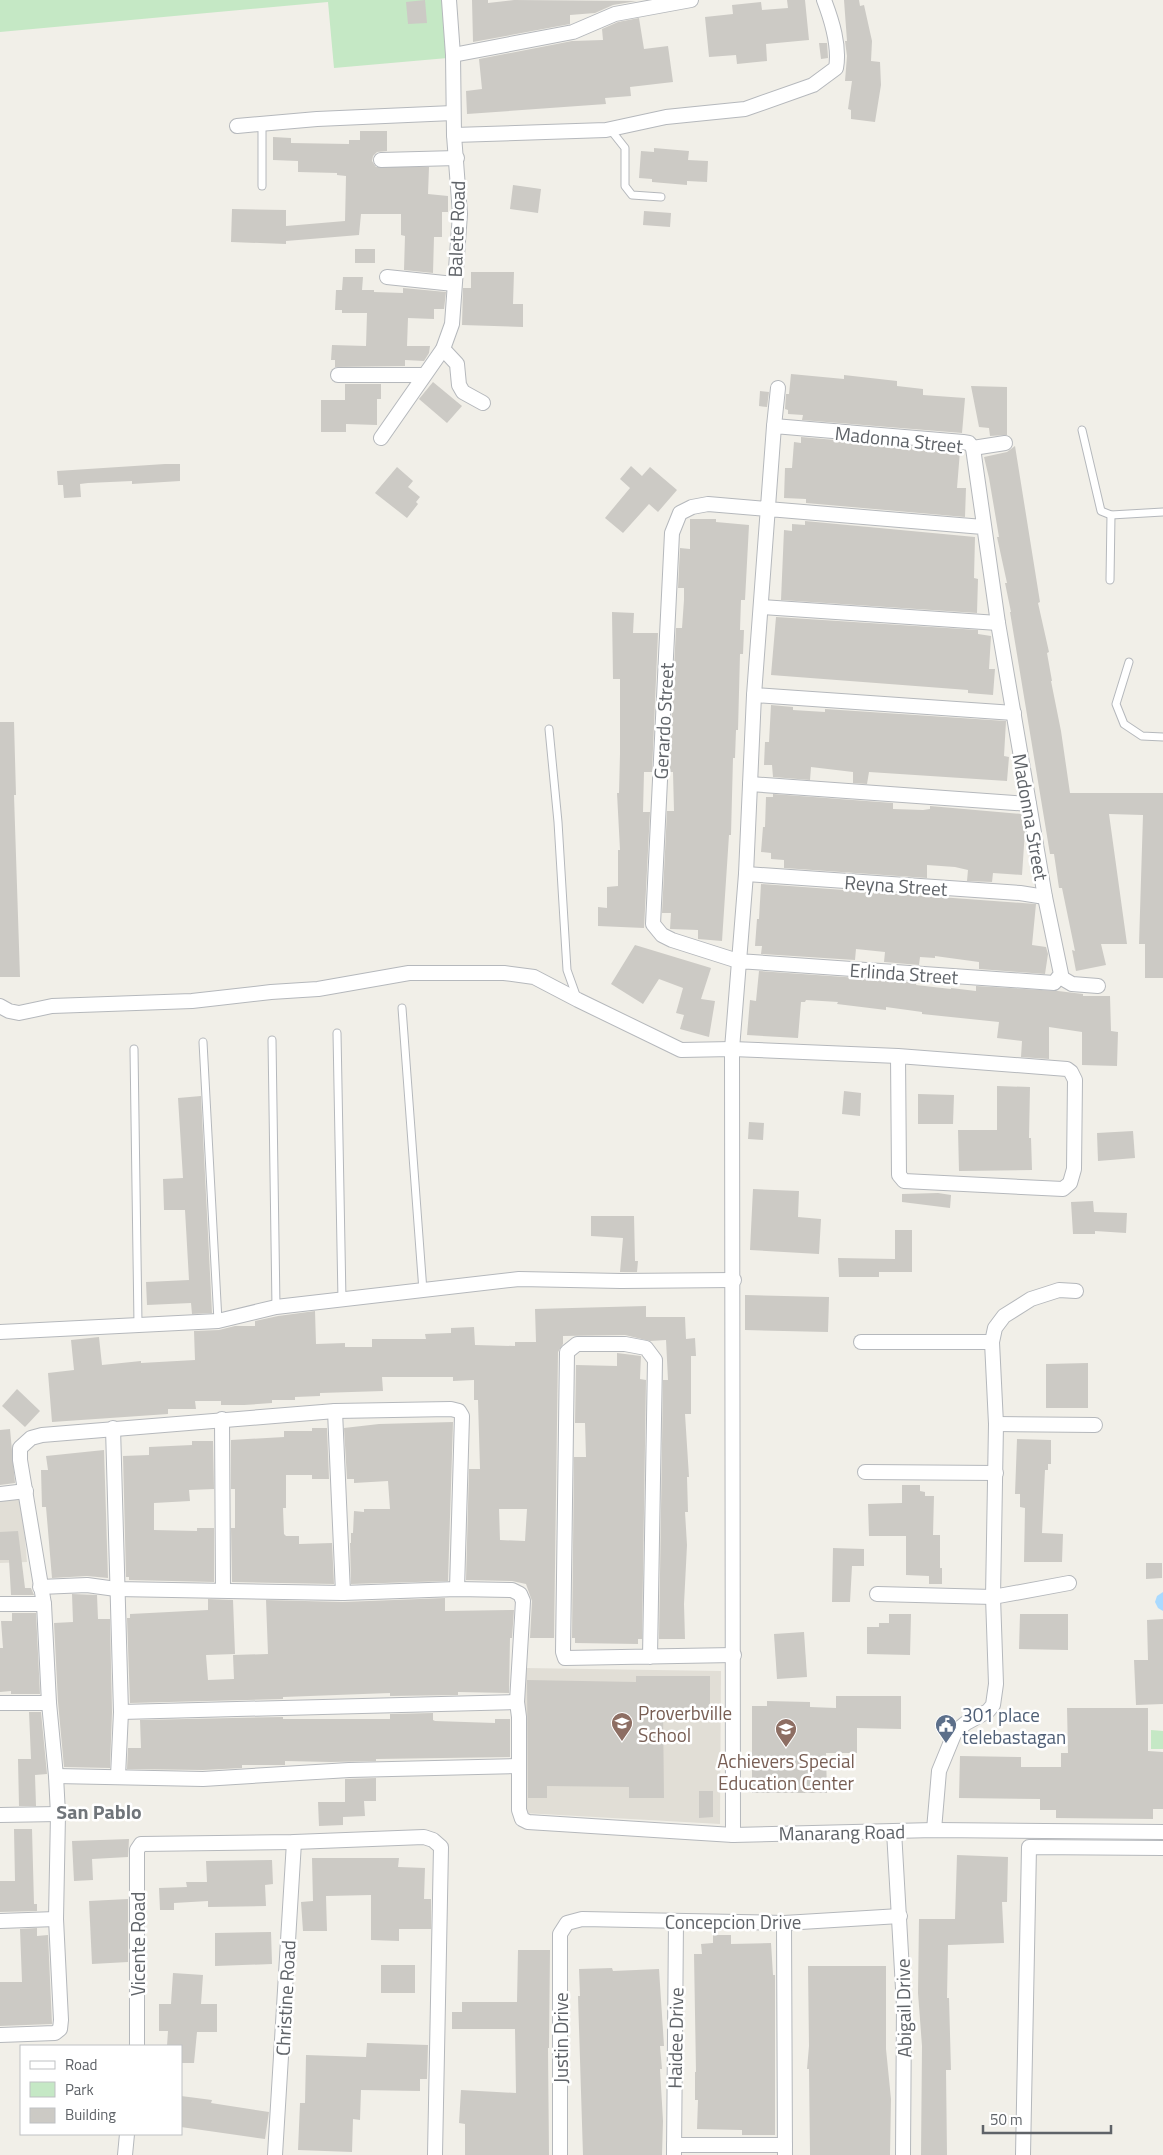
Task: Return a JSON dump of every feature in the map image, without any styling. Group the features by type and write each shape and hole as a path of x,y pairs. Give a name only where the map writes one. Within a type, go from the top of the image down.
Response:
{"street":[{"name":"Balete Road","path":"381,438 424,375 444,350 452,324 460,214 454,135 453,55 449,0"},
{"path":"453,55 573,32 615,14 691,0"},
{"path":"454,135 609,129 666,117 745,109 813,86 836,68 837,59 829,14 824,0"},
{"path":"237,126 317,119 453,113"},
{"path":"381,160 457,158"},
{"path":"387,277 454,284"},
{"path":"444,350 457,364 459,386 463,392 483,403"},
{"path":"338,375 424,375"},
{"path":"733,1835 734,1280 732,1049 746,874 754,695 767,509 778,388"},
{"name":"Madonna Street","path":"774,426 963,442 969,443 973,448 998,622 1060,974"},
{"path":"973,448 1005,443"},
{"name":"Gerardo Street","path":"738,961 672,940 662,935 653,924 672,533 680,513 692,507 708,504 767,509"},
{"path":"767,509 983,527"},
{"path":"761,607 998,622"},
{"path":"754,695 1014,712"},
{"path":"750,784 1029,804"},
{"name":"Reyna Street","path":"746,874 1020,893 1045,897"},
{"name":"Erlinda Street","path":"738,961 1054,983 1060,974"},
{"path":"0,1006 9,1011 19,1013 52,1006 192,1000 318,989 409,973 504,973 534,977 681,1050 732,1049 898,1056 1067,1069 1075,1080 1074,1170 1070,1183 1063,1189 904,1181 899,1175 898,1056"},
{"path":"1060,974 1072,984 1098,986"},
{"path":"0,1332 218,1321 276,1307 424,1292 519,1279 734,1280"},
{"path":"934,1830 939,1771 955,1732 966,1723 988,1711 993,1705 996,1684 993,1597 996,1424 992,1342 995,1328 1004,1316 1045,1293 1059,1290 1076,1291"},
{"path":"861,1342 992,1342"},
{"path":"650,1657 655,1360 646,1348 625,1344 577,1344 567,1352 563,1652 566,1659 650,1657 734,1655"},
{"path":"0,2035 55,2033 60,2029 61,2020 56,1919 58,1814 49,1702 44,1604 20,1460 20,1448 32,1438 42,1435 112,1428 335,1410 451,1409 459,1411 462,1416 457,1589"},
{"path":"335,1410 343,1593"},
{"path":"222,1419 223,1590"},
{"path":"996,1424 1095,1424"},
{"path":"112,1428 121,1712 118,1776"},
{"path":"865,1472 996,1473"},
{"path":"0,1494 26,1491"},
{"path":"877,1594 993,1597 1069,1583"},
{"path":"40,1587 87,1585 116,1589 343,1593 457,1589 512,1590 520,1594 523,1605 517,1702 518,1766 349,1770 203,1779 56,1776"},
{"path":"0,1604 44,1604"},
{"path":"0,1703 49,1702"},
{"path":"121,1712 517,1702"},
{"name":"Manarang Road","path":"518,1766 519,1810 522,1819 535,1823 733,1835 934,1830 1163,1832"},
{"path":"0,1816 58,1814"},
{"name":"Abigail Drive","path":"894,1831 904,2006 903,2155"},
{"path":"294,1842 424,1837 433,1840 441,1847 435,2155"},
{"name":"Vicente Road","path":"137,2045 137,1850 141,1844 294,1842"},
{"name":"Christine Road","path":"275,2155 294,1842"},
{"path":"1023,2155 1030,1847 1163,1848"},
{"name":"Concepcion Drive","path":"567,1923 582,1919 784,1923 900,1916"},
{"path":"0,1921 56,1919"},
{"name":"Haidee Drive","path":"674,2150 676,1921"},
{"name":"Justin Drive","path":"560,2155 560,1934 567,1923"},
{"path":"674,2150 785,2150 784,1923"},
{"path":"125,2155 127,2135"}],"lane":[{"path":"262,124 262,186"},
{"path":"609,129 625,148 625,186 627,190 632,195 660,198"},
{"path":"1082,430 1101,511 1110,516 1163,512"},
{"path":"1110,516 1110,580"},
{"path":"1129,662 1116,704 1124,724 1142,736 1163,737"},
{"path":"549,729 558,822 567,970 578,1000"},
{"path":"402,1008 424,1292"},
{"path":"337,1033 342,1301"},
{"path":"272,1040 276,1307"},
{"path":"203,1042 218,1321"},
{"path":"134,1049 138,1324"}],"shaded area":[{"path":"0,1490 21,1490 27,1562 0,1563"},
{"name":"Proverbville School","path":"524,1668 721,1671 720,1824 524,1813"}],"green space":[{"path":"0,0 453,0 459,57 334,68 328,2 0,32"},
{"path":"1151,1730 1163,1731 1163,1749 1151,1749"}],"water":[{"path":"1163,1592 1163,1611 1158,1608 1155,1602 1157,1596"}],"building":[{"path":"425,0 427,23 408,24 406,2"},
{"path":"472,0 488,0 488,3 514,0 637,1 613,5 595,13 570,15 570,24 473,42"},
{"path":"787,0 805,0 809,40 766,44 767,61 737,64 736,55 709,57 705,17 733,14 732,5 761,2 762,10 788,8"},
{"path":"844,0 859,0 860,6 864,5 872,41 871,61 880,62 881,85 875,122 851,119 851,110 848,109 852,81 845,81 847,56 845,41 847,41"},
{"path":"639,18 644,49 668,46 673,82 630,87 631,96 605,98 606,104 467,114 466,91 482,89 479,59 572,41 603,40 602,29 618,22"},
{"path":"819,43 827,43 828,58 821,59"},
{"path":"360,131 387,131 387,151 377,152 373,156 372,161 376,167 429,167 428,194 448,196 448,212 442,212 442,237 434,237 433,273 404,270 405,236 401,235 401,214 361,214 359,235 286,241 286,244 231,242 232,209 286,210 286,226 345,221 346,176 337,175 337,173 298,172 298,161 273,160 273,137 291,138 291,143 349,144 349,140 360,140"},
{"path":"654,148 689,151 688,160 708,161 707,182 687,181 687,185 652,182 652,179 639,178 641,151 654,152"},
{"path":"513,185 541,189 538,213 510,209"},
{"path":"644,211 671,213 670,227 643,225"},
{"path":"355,249 375,249 375,263 355,263"},
{"path":"471,272 514,272 513,304 523,304 523,327 462,325 463,288 471,288"},
{"path":"343,277 363,277 362,290 374,290 374,292 403,293 403,288 446,292 444,309 434,309 434,319 408,318 407,346 430,346 429,353 424,361 405,360 405,366 335,367 335,360 331,360 332,345 366,346 367,313 342,313 342,310 335,310 336,290 342,290"},
{"path":"791,374 844,379 844,375 897,381 897,386 923,389 923,395 965,398 962,433 802,420 803,415 788,414 788,410 785,409 786,394 789,394"},
{"path":"433,382 462,406 447,423 419,399"},
{"path":"345,384 381,384 381,399 377,399 377,425 346,424 346,432 321,432 321,400 345,400"},
{"path":"971,386 1007,387 1007,435 990,436 989,428 979,427"},
{"path":"760,391 769,392 767,407 759,406"},
{"path":"801,437 960,451 957,488 966,488 965,517 806,503 806,499 784,498 785,468 792,468 794,442 801,443"},
{"path":"1015,446 1040,602 1038,603 1049,652 1047,653 1051,681 1070,793 1163,793 1163,978 1145,978 1145,944 1139,944 1143,815 1109,814 1127,944 1101,944 1106,965 1076,971 1072,950 1075,951 1062,888 1059,888 1054,854 1050,854 1005,583 1007,583 997,537 999,537 984,457 1007,452"},
{"path":"180,464 180,481 132,484 132,481 80,484 81,497 64,498 63,485 58,485 57,471"},
{"path":"631,466 642,476 650,467 677,490 658,512 649,504 623,533 605,518 630,488 620,479"},
{"path":"397,467 413,481 408,487 420,497 416,502 418,504 407,518 375,493"},
{"path":"690,519 716,519 716,522 749,525 745,600 741,600 740,630 744,630 743,654 740,654 738,730 736,730 735,758 733,758 731,835 729,835 722,941 698,939 698,930 670,929 671,913 662,913 667,811 674,811 673,772 669,772 676,628 682,628 684,600 684,588 678,588 680,548 690,549"},
{"path":"805,521 975,537 974,578 978,579 977,613 781,600 784,530 792,531 792,524 805,525"},
{"path":"612,612 634,613 633,633 658,633 652,772 644,772 643,812 650,812 644,928 598,926 598,907 607,908 607,887 618,886 618,850 620,850 617,793 619,793 620,679 613,679"},
{"path":"776,617 978,630 978,634 991,636 989,669 995,669 993,695 968,693 968,690 771,675"},
{"path":"771,705 793,707 793,710 825,712 825,709 1006,721 1004,756 1009,757 1007,781 869,772 867,784 853,783 853,772 811,767 810,780 773,777 772,765 764,765 765,742 769,742"},
{"path":"0,722 14,722 16,795 14,795 20,977 0,977"},
{"path":"773,794 893,803 893,809 923,810 930,809 930,806 1022,814 1025,831 1022,875 993,873 992,882 967,881 968,870 927,865 927,878 784,868 784,860 771,859 771,853 761,852 763,827 765,827 766,797 773,797"},
{"path":"761,884 1036,904 1032,945 1046,947 1048,954 1045,974 979,969 979,962 935,956 935,958 920,957 919,965 884,962 885,952 856,949 855,960 761,954 762,946 755,946"},
{"path":"635,945 711,968 701,999 715,1001 709,1037 680,1029 684,1015 676,1013 683,988 659,979 643,1004 611,984"},
{"path":"759,971 917,982 916,985 976,991 976,986 1058,991 1083,994 1083,996 1110,996 1111,1031 1118,1032 1117,1066 1082,1065 1082,1032 1049,1027 1049,1059 1021,1057 1022,1041 997,1038 999,1022 922,1014 922,1012 886,1007 886,1010 837,1004 838,1002 806,1000 801,1002 798,1038 747,1035 750,1000 756,1001"},
{"path":"997,1086 1030,1087 1029,1138 1031,1138 1032,1170 959,1171 958,1130 997,1130"},
{"path":"844,1091 861,1093 860,1116 842,1114"},
{"path":"918,1094 954,1095 953,1124 918,1124"},
{"path":"201,1096 212,1313 192,1314 191,1303 147,1305 146,1282 189,1280 185,1210 164,1210 163,1179 183,1178 178,1098"},
{"path":"749,1122 764,1123 763,1140 748,1139"},
{"path":"1133,1131 1135,1158 1098,1161 1097,1133"},
{"path":"753,1189 799,1191 798,1217 821,1219 819,1254 750,1250"},
{"path":"938,1193 951,1195 950,1208 902,1202 902,1194"},
{"path":"1093,1201 1094,1212 1127,1213 1126,1233 1095,1231 1095,1234 1073,1234 1071,1202"},
{"path":"591,1216 634,1216 635,1261 638,1261 637,1272 620,1272 623,1238 591,1236"},
{"path":"895,1230 912,1230 912,1272 879,1272 879,1277 839,1277 838,1258 895,1259"},
{"path":"745,1295 829,1297 828,1332 745,1330"},
{"path":"646,1306 646,1317 685,1317 686,1339 695,1338 696,1356 691,1356 691,1414 685,1414 689,1477 687,1477 688,1512 685,1512 687,1545 684,1604 685,1639 659,1639 663,1380 668,1380 666,1340 650,1341 625,1335 563,1336 563,1344 558,1352 554,1638 530,1638 532,1601 526,1584 512,1581 466,1580 469,1469 480,1469 478,1400 474,1400 474,1380 453,1381 453,1377 382,1377 383,1391 320,1393 320,1396 295,1397 295,1400 272,1400 272,1403 244,1405 221,1405 221,1401 195,1401 196,1409 168,1409 168,1414 52,1422 48,1373 74,1370 71,1340 99,1337 102,1365 141,1361 141,1363 195,1360 194,1331 219,1330 235,1326 255,1326 255,1321 315,1311 316,1344 345,1343 345,1347 372,1347 372,1339 426,1339 425,1334 451,1333 451,1328 474,1327 475,1345 515,1346 515,1342 536,1342 535,1309","holes":["499,1509 527,1509 525,1541 500,1540"]},
{"path":"617,1353 641,1356 640,1379 646,1380 642,1639 638,1639 638,1644 575,1643 575,1638 572,1638 574,1457 586,1457 585,1423 575,1423 576,1365 617,1366"},
{"path":"1088,1363 1088,1408 1046,1408 1046,1364"},
{"path":"17,1389 40,1411 25,1427 2,1406"},
{"path":"453,1422 448,1581 351,1584 350,1543 351,1533 353,1533 354,1511 364,1512 364,1509 390,1509 388,1481 354,1483 354,1479 347,1479 344,1428 379,1424"},
{"path":"312,1428 327,1428 329,1479 312,1479 312,1475 286,1475 286,1508 283,1508 284,1534 286,1536 299,1536 299,1544 332,1543 334,1584 232,1582 231,1528 235,1528 235,1489 231,1489 231,1440 284,1437 284,1431 312,1431"},
{"path":"10,1429 15,1483 0,1485 0,1430"},
{"path":"1017,1439 1051,1440 1051,1464 1048,1464 1048,1470 1045,1470 1042,1533 1063,1534 1062,1562 1024,1562 1025,1508 1020,1507 1020,1494 1015,1494"},
{"path":"192,1441 213,1441 214,1489 189,1490 190,1501 154,1503 154,1530 197,1531 197,1528 214,1528 214,1582 129,1580 129,1577 126,1577 123,1456 149,1455 149,1447 192,1445"},
{"path":"104,1450 108,1578 87,1576 52,1578 46,1507 42,1507 41,1470 48,1470 46,1456"},
{"path":"902,1485 920,1485 920,1491 925,1492 925,1496 934,1496 933,1535 940,1535 942,1584 929,1584 929,1576 906,1575 906,1536 869,1536 868,1504 902,1503"},
{"path":"18,1531 25,1588 31,1588 34,1595 11,1595 9,1560 0,1560 0,1532"},
{"path":"833,1548 864,1549 864,1566 852,1566 850,1602 832,1602"},
{"path":"1146,1563 1162,1563 1162,1578 1146,1579"},
{"path":"72,1594 97,1595 98,1619 110,1619 112,1712 110,1768 64,1767 54,1623 73,1622"},
{"path":"445,1598 445,1611 514,1610 512,1638 510,1638 509,1693 458,1692 458,1695 390,1696 390,1693 283,1697 283,1699 130,1703 127,1618 130,1618 130,1614 208,1610 208,1599 233,1600 235,1654 206,1655 208,1680 234,1679 233,1655 268,1654 266,1600 343,1602"},
{"path":"12,1613 36,1613 40,1694 11,1694 11,1691 0,1692 0,1648 3,1648 1,1621 12,1621"},
{"path":"889,1614 911,1614 910,1655 867,1654 867,1627 879,1627 879,1623 889,1623"},
{"path":"1020,1614 1068,1614 1068,1650 1019,1649"},
{"path":"1163,1619 1163,1704 1136,1705 1134,1660 1148,1660 1147,1620"},
{"path":"804,1632 807,1677 777,1679 774,1634"},
{"path":"636,1676 710,1676 710,1709 663,1709 664,1798 629,1798 629,1787 547,1786 547,1798 528,1798 527,1680 636,1682"},
{"path":"836,1696 901,1696 901,1729 857,1728 857,1753 826,1753 827,1793 752,1793 752,1706 767,1706 767,1701 810,1702 810,1707 836,1708"},
{"path":"1067,1708 1148,1708 1148,1751 1163,1752 1163,1809 1153,1809 1153,1819 1056,1818 1056,1810 1040,1810 1040,1799 959,1798 960,1756 1021,1757 1021,1767 1061,1767 1061,1753 1068,1753"},
{"path":"29,1712 41,1712 47,1774 35,1775 36,1806 19,1806 18,1759 31,1759"},
{"path":"433,1713 433,1720 435,1721 495,1723 495,1719 510,1719 510,1757 376,1759 376,1761 331,1762 285,1761 285,1765 242,1765 242,1768 203,1770 127,1769 128,1748 141,1748 140,1720 283,1717 283,1719 390,1719 390,1714"},
{"path":"376,1778 376,1801 364,1801 365,1816 343,1817 343,1825 319,1826 318,1802 345,1802 345,1779"},
{"path":"699,1791 713,1791 713,1817 699,1818"},
{"path":"14,1829 32,1829 34,1904 37,1904 37,1911 0,1912 0,1881 15,1881"},
{"path":"129,1839 128,1857 92,1859 93,1880 74,1881 72,1841"},
{"path":"957,1855 1008,1857 1007,1902 1002,1902 1004,1943 948,1945 947,1998 949,1998 951,2070 946,2070 947,2155 921,2155 922,2046 918,1993 919,1919 955,1919"},
{"path":"312,1858 399,1858 398,1867 425,1868 424,1899 431,1899 431,1929 399,1929 399,1941 371,1940 371,1895 326,1896 327,1931 303,1931 301,1902 313,1901"},
{"path":"272,1860 273,1884 265,1885 266,1906 208,1907 208,1901 174,1903 174,1910 160,1910 159,1888 187,1887 186,1882 207,1882 206,1861"},
{"path":"128,1899 128,1962 92,1964 89,1901"},
{"path":"37,1928 37,1936 48,1935 52,2024 0,2026 0,1982 22,1982 20,1929"},
{"path":"271,1932 272,1964 215,1966 215,1933"},
{"path":"713,1935 731,1935 731,1944 771,1943 773,1975 775,1975 775,2135 742,2135 742,2130 697,2129 698,2100 695,2100 694,1954 702,1954 701,1944 713,1943"},
{"path":"518,1950 550,1950 548,2048 549,2155 465,2155 465,2124 459,2123 461,2090 516,2093 515,2029 452,2029 452,2012 462,2012 462,2002 517,2002"},
{"path":"381,1965 415,1965 415,1993 381,1993"},
{"path":"808,1966 886,1966 886,2049 891,2099 890,2155 810,2155 809,2069 807,2069 809,2046"},
{"path":"612,1968 613,1971 659,1969 664,2046 660,2046 663,2121 662,2155 583,2155 578,1996 580,1996 579,1969"},
{"path":"173,1973 203,1975 201,2004 217,2004 217,2032 197,2032 194,2063 182,2063 182,2045 167,2045 168,2031 159,2031 159,2004 171,2004"},
{"path":"367,2043 428,2045 427,2079 420,2079 420,2091 361,2090 360,2120 353,2119 352,2152 298,2150 300,2103 305,2103 306,2055 366,2057"},
{"path":"182,2096 212,2100 211,2103 269,2112 265,2139 182,2127"}],"place":[{"name":"Proverbville School","path":"622,1742"},
{"name":"301 place telebastagan","path":"946,1744"},
{"name":"Achievers Special Education Center","path":"786,1748"}],"district":[{"name":"San Pablo","path":"99,1811"}]}
